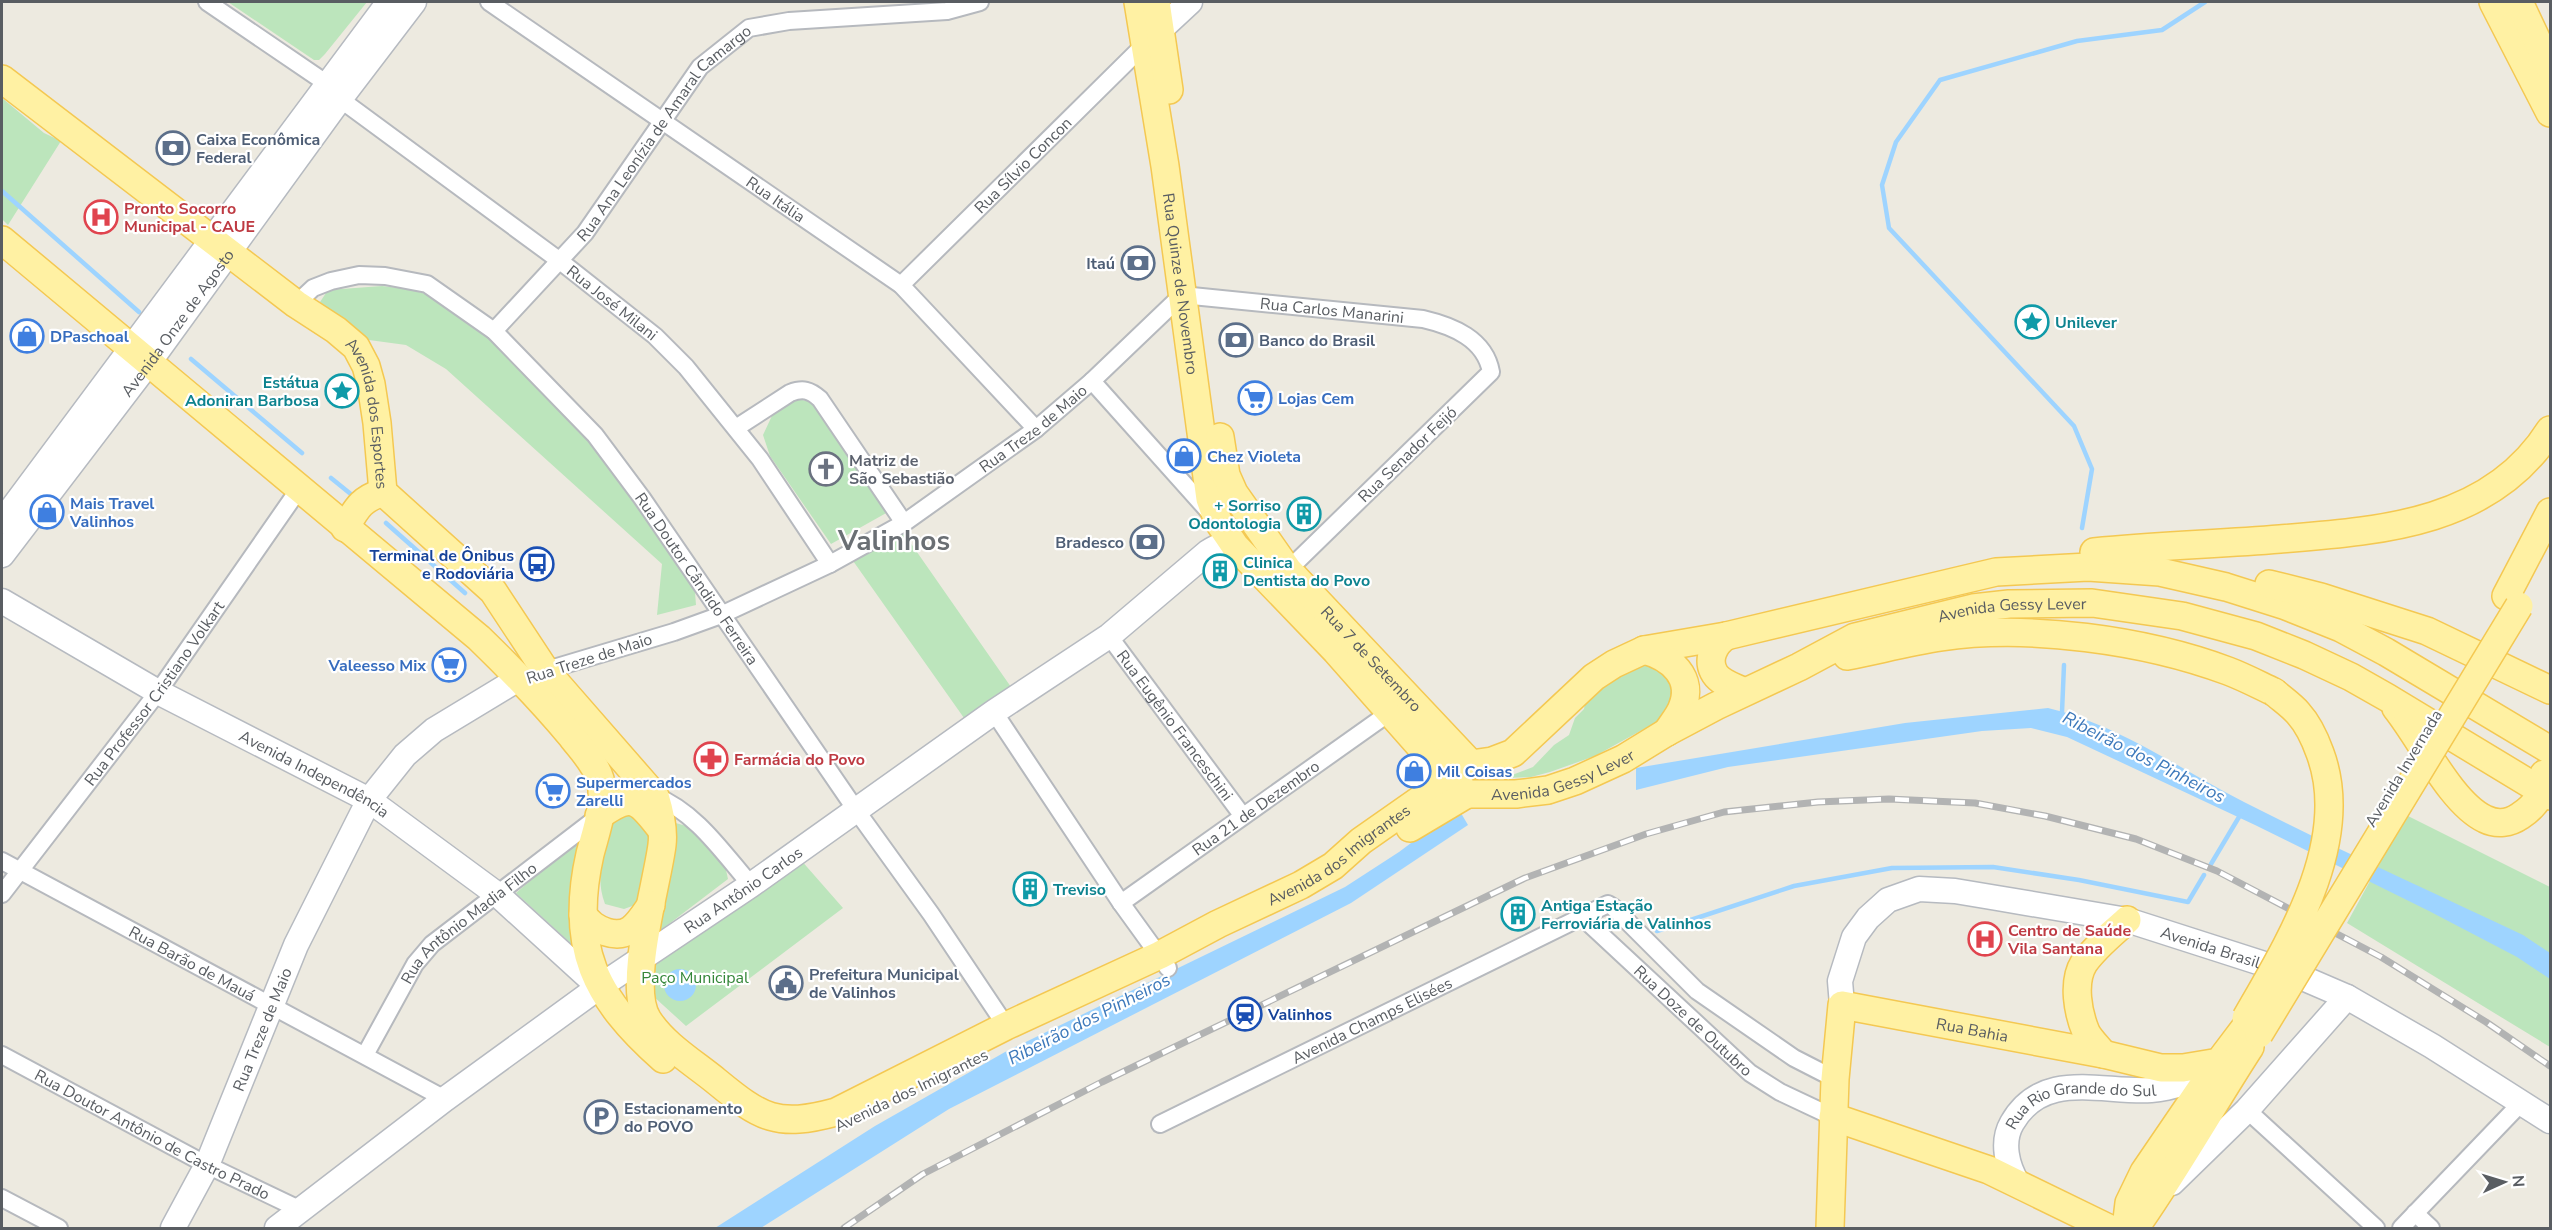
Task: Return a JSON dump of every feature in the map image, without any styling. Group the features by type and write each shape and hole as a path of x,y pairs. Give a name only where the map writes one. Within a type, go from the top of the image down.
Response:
{"main road":[{"name":"Avenida Onze de Agosto","path":"2,555 142,354 333,91 389,2"},
{"name":"Avenida Onze de Agosto","path":"333,91 414,2"},
{"path":"1138,2 1152,37"},
{"path":"1152,37 1156,2"},
{"path":"1152,37 1190,2"},
{"path":"2493,2 2550,113"},
{"path":"2519,2 2550,68"},
{"name":"Rua Quinze de Novembro","path":"1152,37 1165,166 1226,475 1234,493"},
{"name":"Avenida dos Esportes","path":"2,79 296,304 336,330 356,347 366,366 371,384 383,492 493,591 534,675 600,777 603,793 586,870 583,915 586,947 599,987"},
{"name":"Avenida dos Esportes","path":"2,240 142,354 345,528 479,638 534,675 655,796 661,817 662,843 642,956"},
{"name":"Rua Quinze de Novembro","path":"1191,295 1198,483 1210,499 1218,521"},
{"name":"Avenida Onze de Agosto","path":"2,522 142,354"},
{"path":"1996,572 2034,560 2064,555 2358,532 2420,521 2462,506 2500,483 2533,453 2550,430"},
{"path":"345,528 358,506 366,498 383,492"},
{"path":"1208,552 1218,521 1234,493"},
{"name":"Rua 7 de Setembro","path":"1234,493 1288,570 1400,704 1458,786"},
{"name":"Avenida Invernada","path":"2512,601 2550,512"},
{"name":"Rua 7 de Setembro","path":"1218,521 1235,546 1268,579 1400,704 1471,764"},
{"name":"Rua Antônio Carlos","path":"277,1228 303,1211 445,1100 642,956 752,885 994,712 1109,636 1208,552 1227,544 1235,546"},
{"name":"Avenida Invernada","path":"2248,1028 2512,601 2550,553"},
{"name":"Avenida Gessy Lever","path":"1471,764 1492,761 1513,753 1594,677 1614,664 1644,650 1726,636 1996,572 2088,567 2160,572 2226,587 2286,606 2341,628 2386,652 2544,746"},
{"path":"2160,572 2198,570 2220,572 2321,597 2427,631 2550,690"},
{"name":"Avenida Independência","path":"2,601 158,692 369,800 498,895 599,987"},
{"name":"Avenida Gessy Lever","path":"1458,786 1507,795 1548,790 1575,782 1623,759 1667,732 1744,692 1799,667 1855,637 1932,616 1973,608 2009,604 2092,603 2182,616 2256,636 2351,677 2547,794"},
{"path":"1799,667 1940,637 2032,632 2105,641 2188,659 2229,672 2274,692 2299,714 2315,738 2326,768 2331,806 2327,840 2303,911 2210,1108 2158,1197 2135,1228"},
{"path":"1726,636 1715,647 1712,667 1716,675 1744,692"},
{"path":"1644,650 1661,654 1673,662 1680,673 1685,689 1683,707 1667,732"},
{"name":"Rua Treze de Maio","path":"173,1228 207,1165 302,934 369,800 405,755 434,730 510,684 534,675"},
{"path":"2388,698 2411,727 2451,787 2484,819 2494,822 2515,820 2547,794 2543,764 2544,746"},
{"name":"Avenida dos Imigrantes","path":"599,987 636,1035 715,1104 750,1128 767,1133 804,1135 822,1133 843,1125 1164,961 1218,924 1301,885 1333,866 1361,842 1458,786 1471,764"},
{"path":"599,816 618,802 628,801 645,809 662,830"},
{"name":"Avenida Brasil","path":"1830,1228 1834,1079 1842,1005 1839,981 1854,937 1868,918 1888,900 1919,889 1955,891 2127,920 2289,972 2347,998 2432,1046 2550,1121"},
{"path":"583,915 595,927 615,934 624,934 635,927 651,905"},
{"path":"2103,1054 2087,1033 2080,1011 2077,988 2083,966 2099,945 2127,920"},
{"name":"Avenida dos Imigrantes","path":"642,956 642,999 647,1019 664,1038 749,1108 769,1117 810,1119 836,1112 1006,1026 1164,961"},
{"path":"2158,1197 2247,1110 2347,998"},
{"name":"Rua Bahia","path":"1842,1005 2103,1054 2161,1068 2215,1066"},
{"path":"2215,1066 2248,1028"},
{"name":"Rua Rio Grande do Sul","path":"2018,1184 2007,1156 2010,1127 2028,1102 2044,1093 2061,1088 2150,1090 2186,1084 2215,1066"},
{"name":"Rua Rio Grande do Sul","path":"2126,1228 2129,1203 2144,1172 2215,1066"},
{"name":"Rua Doze de Outubro","path":"1833,1116 1989,1170 2108,1228"}],"street":[{"name":"Rua José Milani","path":"207,2 333,91 560,261 655,336 686,367 760,459 830,564"},
{"name":"Rua Itália","path":"489,2 901,285 1035,429"},
{"name":"Rua Ana Leonízia de Amaral Camargo","path":"494,331 585,233 661,120 700,67 749,28 789,21 980,2"},
{"name":"Rua Sílvio Concon","path":"901,285 1152,37"},
{"name":"Rua Doutor Cândido Ferreira","path":"296,304 313,288 331,281 359,275 386,276 427,284 494,331 595,435 648,507 1006,1026"},
{"name":"Rua Carlos Manarini","path":"1191,295 1423,319 1443,324 1463,334"},
{"name":"Rua Treze de Maio","path":"534,675 674,632 721,615 830,564 904,523 1035,429 1191,295"},
{"name":"Rua Senador Feijó","path":"1288,570 1491,372 1485,354 1463,334"},
{"path":"1092,381 1198,483"},
{"path":"736,428 790,393 800,389 811,391 820,399 904,523"},
{"name":"Rua Professor Cristiano Volkart","path":"2,894 158,692 299,489"},
{"name":"Rua Eugênio Franceschini","path":"1109,636 1242,815"},
{"name":"Rua 21 de Dezembro","path":"1121,903 1400,704"},
{"path":"994,712 1121,903 1164,961"},
{"path":"655,796 673,803 687,813 752,885"},
{"name":"Rua Antônio Madia Filho","path":"365,1055 415,964 432,945 599,816"},
{"name":"Rua Barão de Mauá","path":"2,861 445,1100"},
{"name":"Rua Doze de Outubro","path":"1833,1116 1780,1092 1750,1073 1582,917 1608,904 1614,907 1697,992 1794,1058 1834,1079"},
{"name":"Avenida Champs Elisées","path":"1160,1124 1582,917"},
{"name":"Rua Doutor Antônio de Castro Prado","path":"2,1055 207,1165 303,1211"},
{"path":"2401,1228 2522,1102"},
{"path":"2247,1110 2376,1228"},
{"path":"2,1198 59,1228"},
{"path":"2415,1213 2431,1228"}],"green space":[{"path":"228,2 367,2 325,54 319,60 314,60"},
{"path":"2,98 44,133 61,141 8,225 2,219"},
{"path":"382,286 408,289 433,296 479,326 578,428 635,500 695,592 696,605 657,615 662,564 446,369 406,345 369,340 320,302 328,290"},
{"path":"798,399 820,407 888,512 831,544 770,456 763,435 777,405"},
{"path":"903,532 1011,687 964,718 851,558"},
{"path":"1644,661 1665,667 1675,696 1662,719 1595,756 1531,777 1504,778 1533,767 1554,745 1569,735 1575,718 1584,709 1586,698 1595,689"},
{"path":"626,812 643,821 651,840 651,851 635,905 624,909 605,904 600,872 610,819"},
{"path":"2406,815 2550,887 2550,1047 2347,923"},
{"path":"672,822 690,827 724,861 728,879 661,930 658,929"},
{"path":"581,837 578,950 516,893"},
{"name":"Paço Municipal","path":"800,859 843,908 686,1026 652,995 654,966"}],"water":[{"name":"Ribeirão dos Pinheiros","path":"2048,708 2100,725 2279,819 2523,935 2550,953 2550,979 2517,957 2429,911 2255,825 2067,737 2031,728 1982,731 1728,767 1636,790 1636,768 1905,723"},
{"name":"Ribeirão dos Pinheiros","path":"1458,808 1468,825 1351,903 949,1109 761,1228 715,1228 875,1126 1005,1052 1345,887 1399,852"},
{"path":"680,969 691,974 696,985 691,996 680,1001 669,996 664,985 669,974"}],"waterway":[{"path":"2082,528 2092,469 2074,426 1889,228 1882,185 1896,142 1940,80 2077,41 2162,30 2205,2"},
{"path":"2,191 139,312"},
{"path":"191,359 302,453"},
{"path":"331,478 352,495"},
{"path":"386,523 465,593"},
{"name":"Ribeirão dos Pinheiros","path":"2062,712 2064,665"},
{"path":"2211,864 2239,817"},
{"path":"1657,931 1794,886 1892,868 1993,867 2079,880 2188,902 2204,875"}],"railway":[{"path":"844,1228 923,1174 1102,1082 1525,878 1646,834 1724,812 1818,802 1889,799 1975,803 2045,816 2136,839 2217,871 2381,957 2486,1022 2550,1066"}],"place":[{"name":"Caixa Econômica Federal","path":"173,148"},
{"name":"Pronto Socorro Municipal - CAUE","path":"101,217"},
{"name":"Itaú","path":"1138,263"},
{"name":"Unilever","path":"2032,322"},
{"name":"DPaschoal","path":"27,336"},
{"name":"Banco do Brasil","path":"1236,340"},
{"name":"Estátua Adoniran Barbosa","path":"342,391"},
{"name":"Lojas Cem","path":"1255,398"},
{"name":"Chez Violeta","path":"1184,456"},
{"name":"Matriz de São Sebastião","path":"826,469"},
{"name":"Mais Travel Valinhos","path":"47,512"},
{"name":"+ Sorriso Odontologia","path":"1304,514"},
{"name":"Bradesco","path":"1147,542"},
{"name":"Terminal de Ônibus e Rodoviária","path":"537,564"},
{"name":"Clinica Dentista do Povo","path":"1220,571"},
{"name":"Valeesso Mix","path":"449,665"},
{"name":"Farmácia do Povo","path":"711,759"},
{"name":"Mil Coisas","path":"1414,771"},
{"name":"Supermercados Zarelli","path":"553,791"},
{"name":"Treviso","path":"1030,889"},
{"name":"Antiga Estação Ferroviária de Valinhos","path":"1518,914"},
{"name":"Centro de Saúde Vila Santana","path":"1985,939"},
{"name":"Prefeitura Municipal de Valinhos","path":"786,983"},
{"name":"Valinhos","path":"1245,1014"},
{"name":"Estacionamento do POVO","path":"601,1117"}],"district":[{"name":"Valinhos","path":"894,540"}]}
